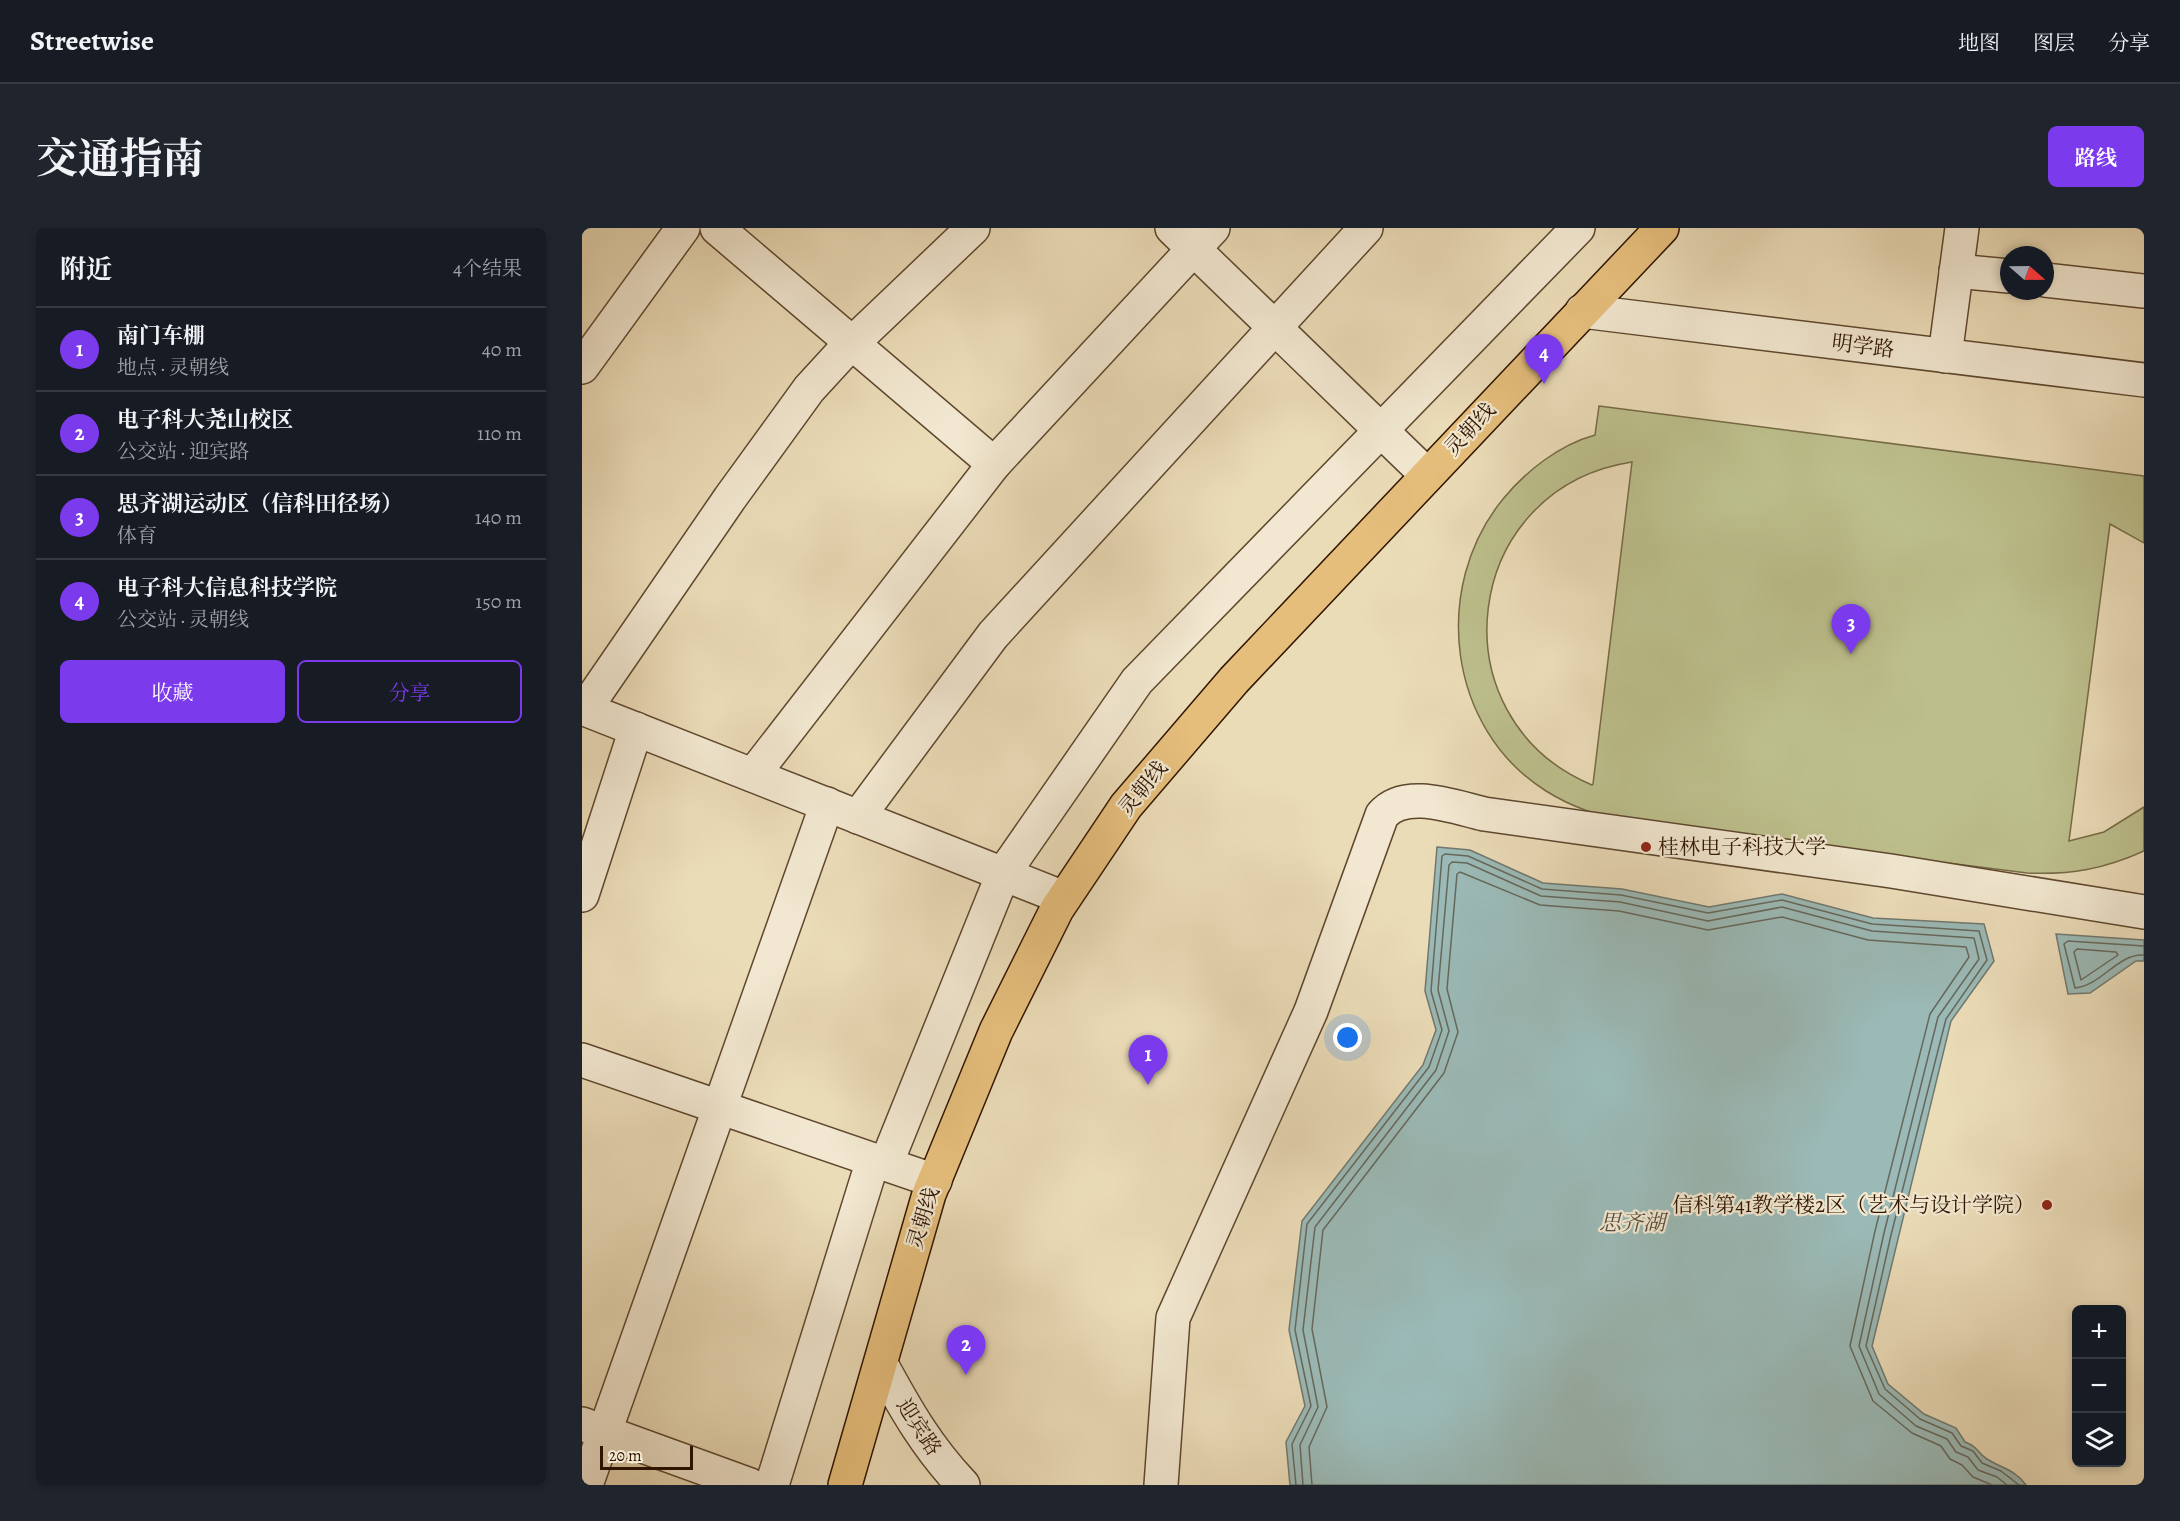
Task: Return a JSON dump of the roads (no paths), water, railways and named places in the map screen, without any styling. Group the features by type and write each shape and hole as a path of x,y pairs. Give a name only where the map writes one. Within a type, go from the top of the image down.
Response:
{"main road":[{"name":"灵朝线","path":"845,1485 934,1181 996,1031 1064,898 1126,806 1234,680 1662,228"}],"street":[{"path":"582,367 682,228"},
{"path":"717,228 851,345 994,464"},
{"path":"972,228 809,389 776,432 583,709 1064,898"},
{"path":"858,817 993,634 1366,228"},
{"path":"772,1485 880,1162 1003,874 1137,681 1578,228"},
{"path":"1945,356 1962,228"},
{"path":"753,775 994,464 1193,235 1273,327 1427,475"},
{"path":"1956,271 2000,275"},
{"path":"2054,281 2144,291"},
{"name":"明学路","path":"1582,310 2144,380"},
{"path":"582,895 636,729"},
{"path":"1161,1485 1173,1318 1311,1011 1382,815 1393,806 1403,802 1443,805 1484,814 2042,893 2144,912"},
{"path":"586,1485 594,1428 720,1107 827,804"},
{"path":"582,1060 934,1181"},
{"name":"迎宾路","path":"881,1364 914,1426 942,1464 963,1485"},
{"path":"594,1428 750,1485"}],"water":[{"name":"思齐湖","path":"1437,847 1470,850 1543,883 1622,889 1709,907 1782,894 1873,918 1984,924 1994,961 1951,1021 1872,1346 1888,1384 1924,1414 1956,1428 1965,1442 1987,1459 2013,1473 2026,1485 1290,1485 1286,1442 1305,1406 1289,1330 1302,1221 1423,1065 1436,1030 1425,991"},
{"path":"2056,934 2144,940 2144,961 2136,961 2090,993 2068,994"}],"place":[{"name":"电子科大信息科技学院","path":"1544,384"},
{"name":"思齐湖运动区（信科田径场）","path":"1851,654"},
{"name":"桂林电子科技大学","path":"1646,847"},
{"name":"南门车棚","path":"1148,1085"},
{"name":"信科第41教学楼2区（艺术与设计学院）","path":"2047,1205"},
{"name":"电子科大尧山校区","path":"966,1375"}]}
